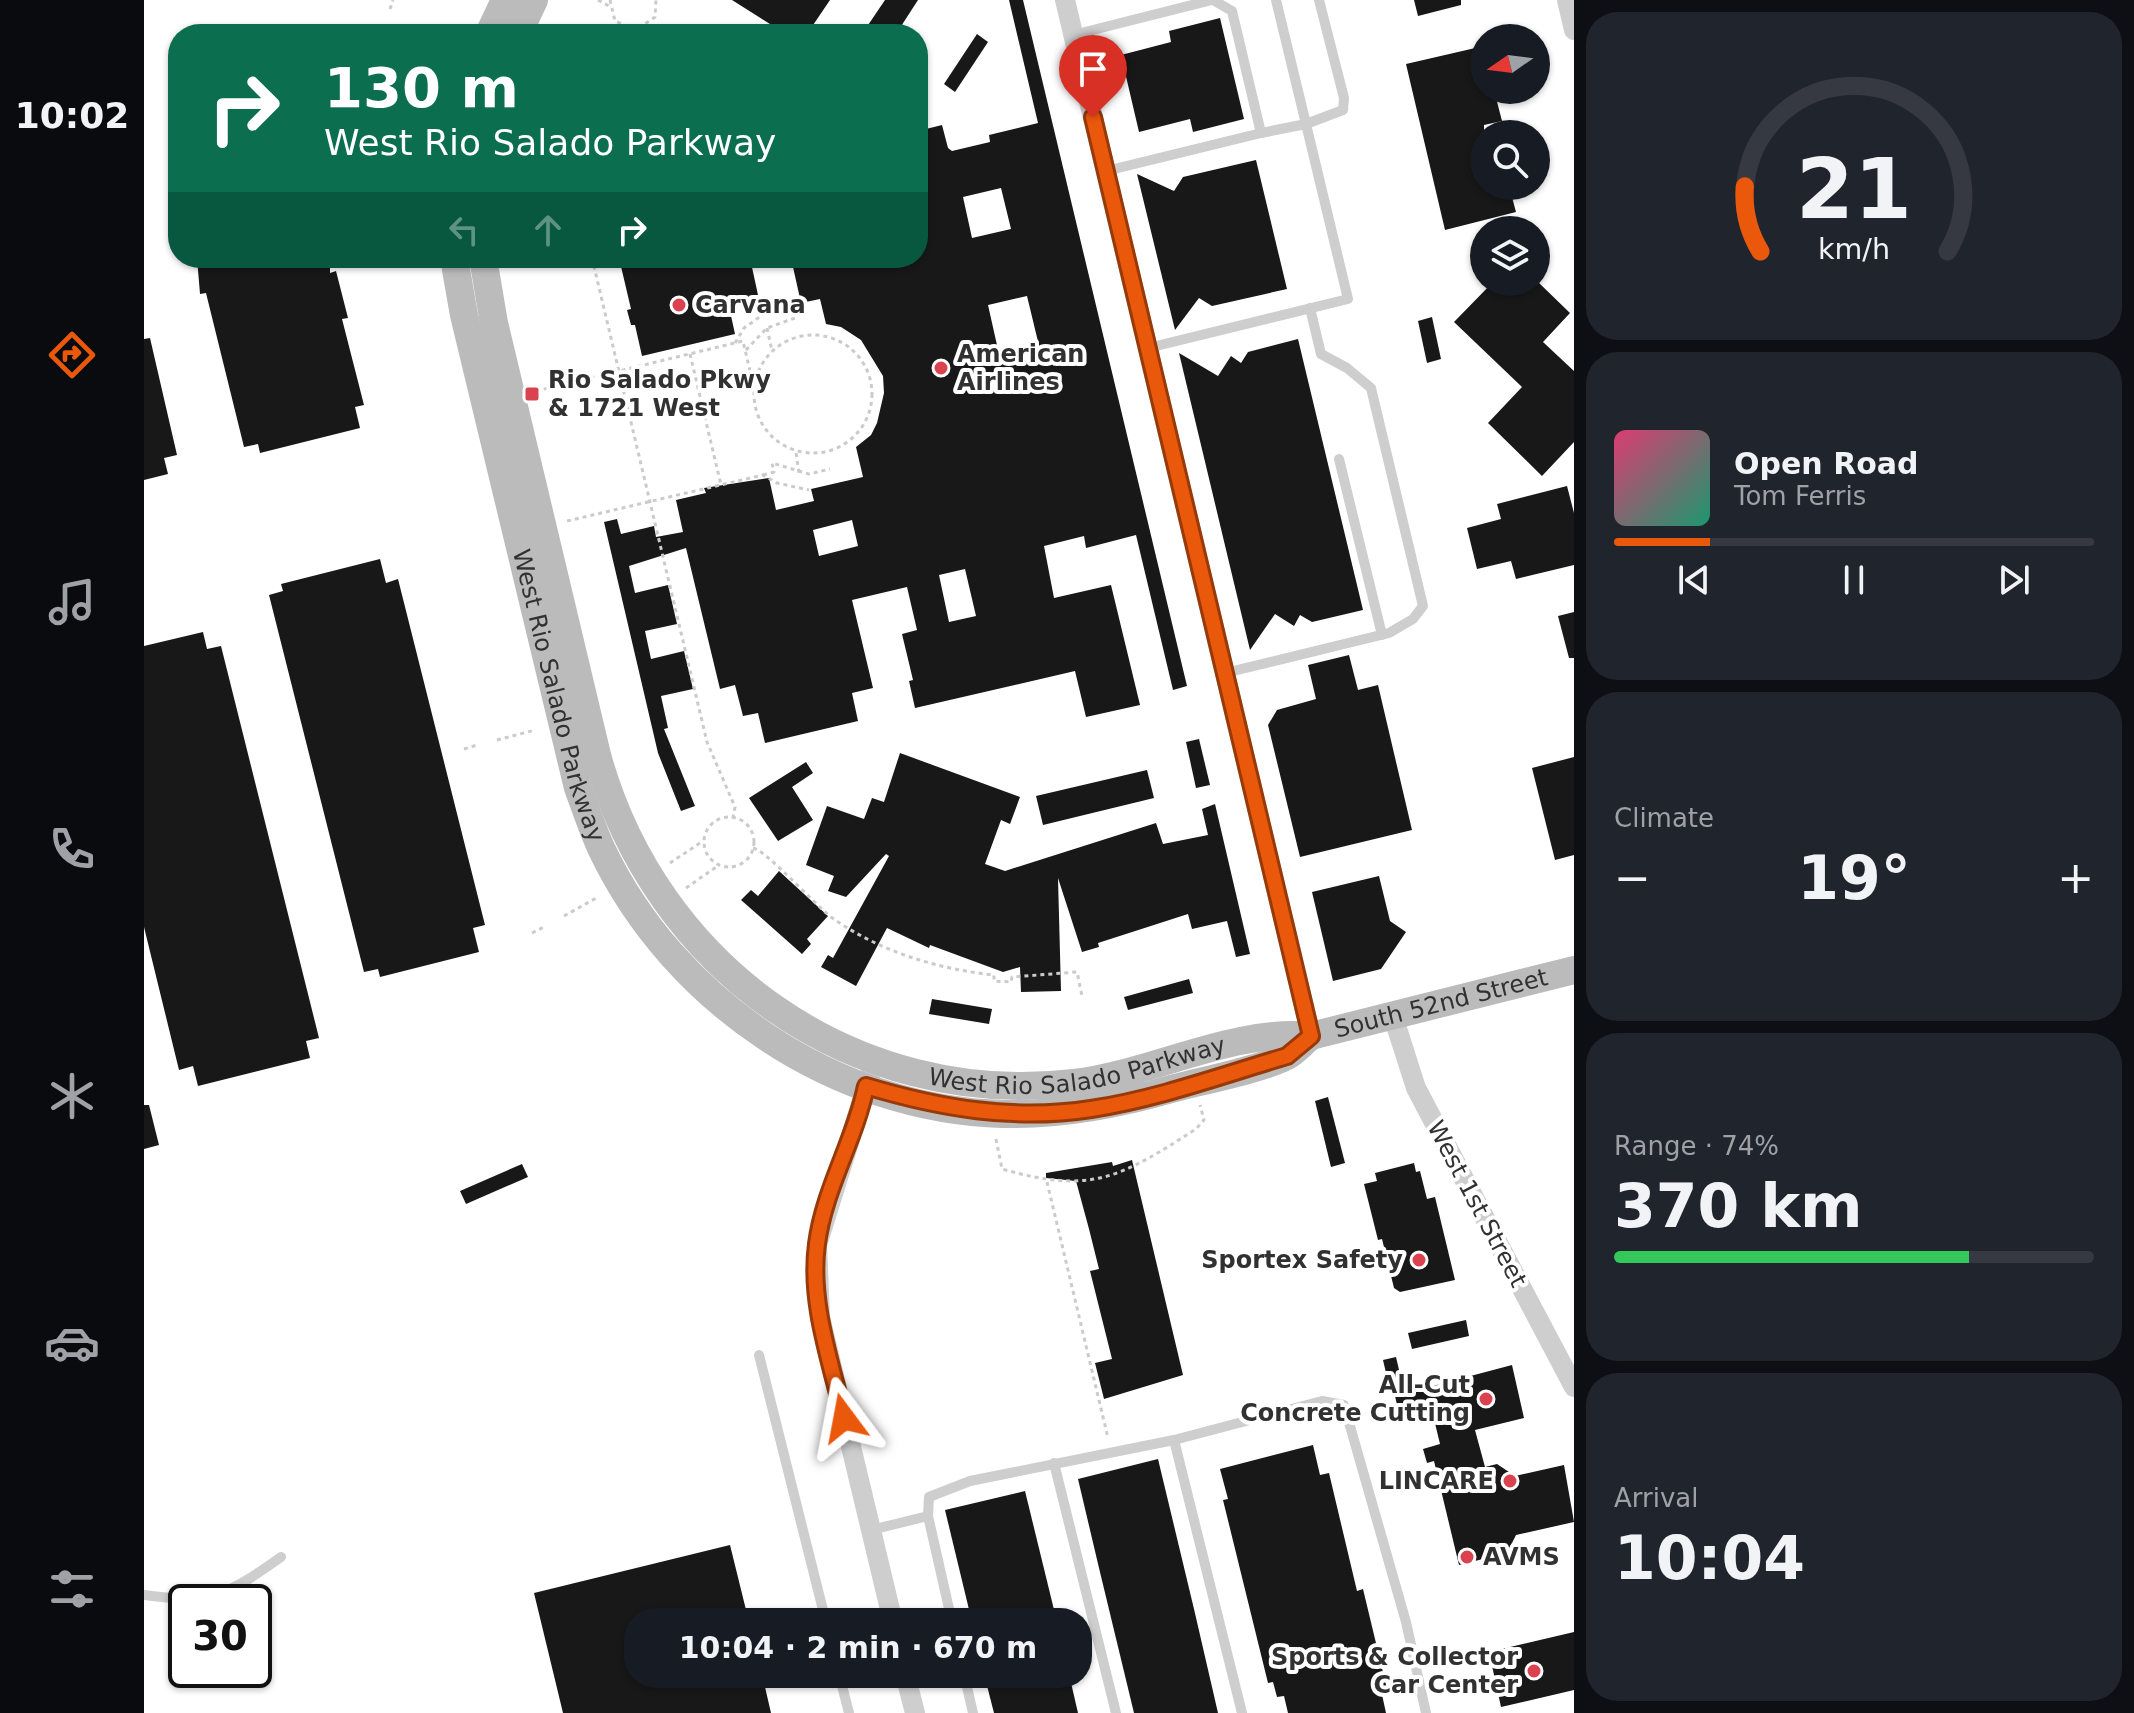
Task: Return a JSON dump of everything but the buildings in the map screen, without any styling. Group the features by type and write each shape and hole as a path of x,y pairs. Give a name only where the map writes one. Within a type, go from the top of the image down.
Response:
{"main road":[{"path":"494,24 505,0"},
{"path":"523,24 534,0"},
{"name":"West Rio Salado Parkway","path":"456,268 464,315 578,788 602,850 633,903 679,963 704,989 760,1034 803,1061 871,1073 967,1083 1058,1085 1103,1078 1280,1033 1311,1036"},
{"name":"West Rio Salado Parkway","path":"485,268 494,323 597,755 632,849 672,912 736,979 871,1073"},
{"name":"South 52nd Street","path":"1311,1036 1574,970"}],"street":[{"path":"1065,0 1311,1036"},
{"path":"1567,0 1574,30"},
{"name":"West 1st Street","path":"1393,1016 1416,1088 1574,1387"},
{"path":"871,1073 861,1113 824,1215 817,1245 817,1284 820,1317 890,1608"},
{"path":"909,1688 915,1713"}],"lane":[{"path":"1073,35 1215,1 1235,0"},
{"path":"1148,348 1348,299 1276,0"},
{"path":"1106,171 1306,124 1343,110 1344,98 1319,0"},
{"path":"1215,1 1232,11 1261,133"},
{"path":"1225,673 1382,635 1413,619 1423,606 1371,388 1347,368 1321,354 1310,308"},
{"path":"1339,459 1382,635"},
{"path":"759,1355 822,1608"},
{"path":"949,1608 928,1516 929,1497 970,1481 1174,1440 1322,1401 1344,1405 1406,1622 1426,1713"},
{"path":"1174,1440 1242,1713"},
{"path":"1054,1463 1116,1713"},
{"path":"871,1530 928,1516"},
{"path":"144,1595 188,1601 234,1590 281,1557"},
{"path":"843,1688 849,1713"},
{"path":"967,1688 973,1713"}],"path":[{"path":"390,9 393,0"},
{"path":"598,0 609,6 619,24"},
{"path":"609,6 610,0"},
{"path":"646,24 655,17 656,0"},
{"path":"594,268 707,742 735,807 733,818"},
{"path":"735,343 744,328 768,311"},
{"path":"745,351 767,328 795,318"},
{"path":"767,328 772,351"},
{"path":"536,391 743,341 754,406 761,424 773,439 795,451 827,453 846,444 861,430 870,412 872,391 868,371 856,353 840,341 820,335 799,336 772,351 758,370 753,388"},
{"path":"690,354 721,485"},
{"path":"795,451 799,473"},
{"path":"567,521 774,472 772,463 799,473 830,469"},
{"path":"763,475 777,483 809,490"},
{"path":"497,740 535,730"},
{"path":"464,749 477,745"},
{"path":"670,863 704,841 716,821 733,818 750,829 753,848 750,856 738,866 719,865 708,856 704,841"},
{"path":"753,848 763,850 784,876 831,917 901,953 956,970 994,975 994,981 1011,982 1012,977 1077,972 1082,996"},
{"path":"686,888 719,865"},
{"path":"564,916 598,897"},
{"path":"532,933 544,927"},
{"path":"996,1139 1002,1169 1047,1182 1082,1182 1134,1169 1196,1129 1204,1120 1198,1096"},
{"path":"1047,1182 1108,1438"}],"place":[{"name":"Carvana","path":"679,305"},
{"name":"American Airlines","path":"941,368"},
{"name":"Rio Salado Pkwy & 1721 West","path":"532,394"},
{"name":"Sportex Safety","path":"1419,1260"},
{"name":"All-Cut Concrete Cutting","path":"1486,1399"},
{"name":"LINCARE","path":"1510,1481"},
{"name":"AVMS","path":"1467,1557"},
{"name":"Sports & Collector Car Center","path":"1534,1671"}],"route":[{"path":"844,1418 820,1317 817,1245 824,1215 861,1113 866,1086 906,1099 988,1113 1088,1110 1287,1056 1311,1036 1093,117"}]}
